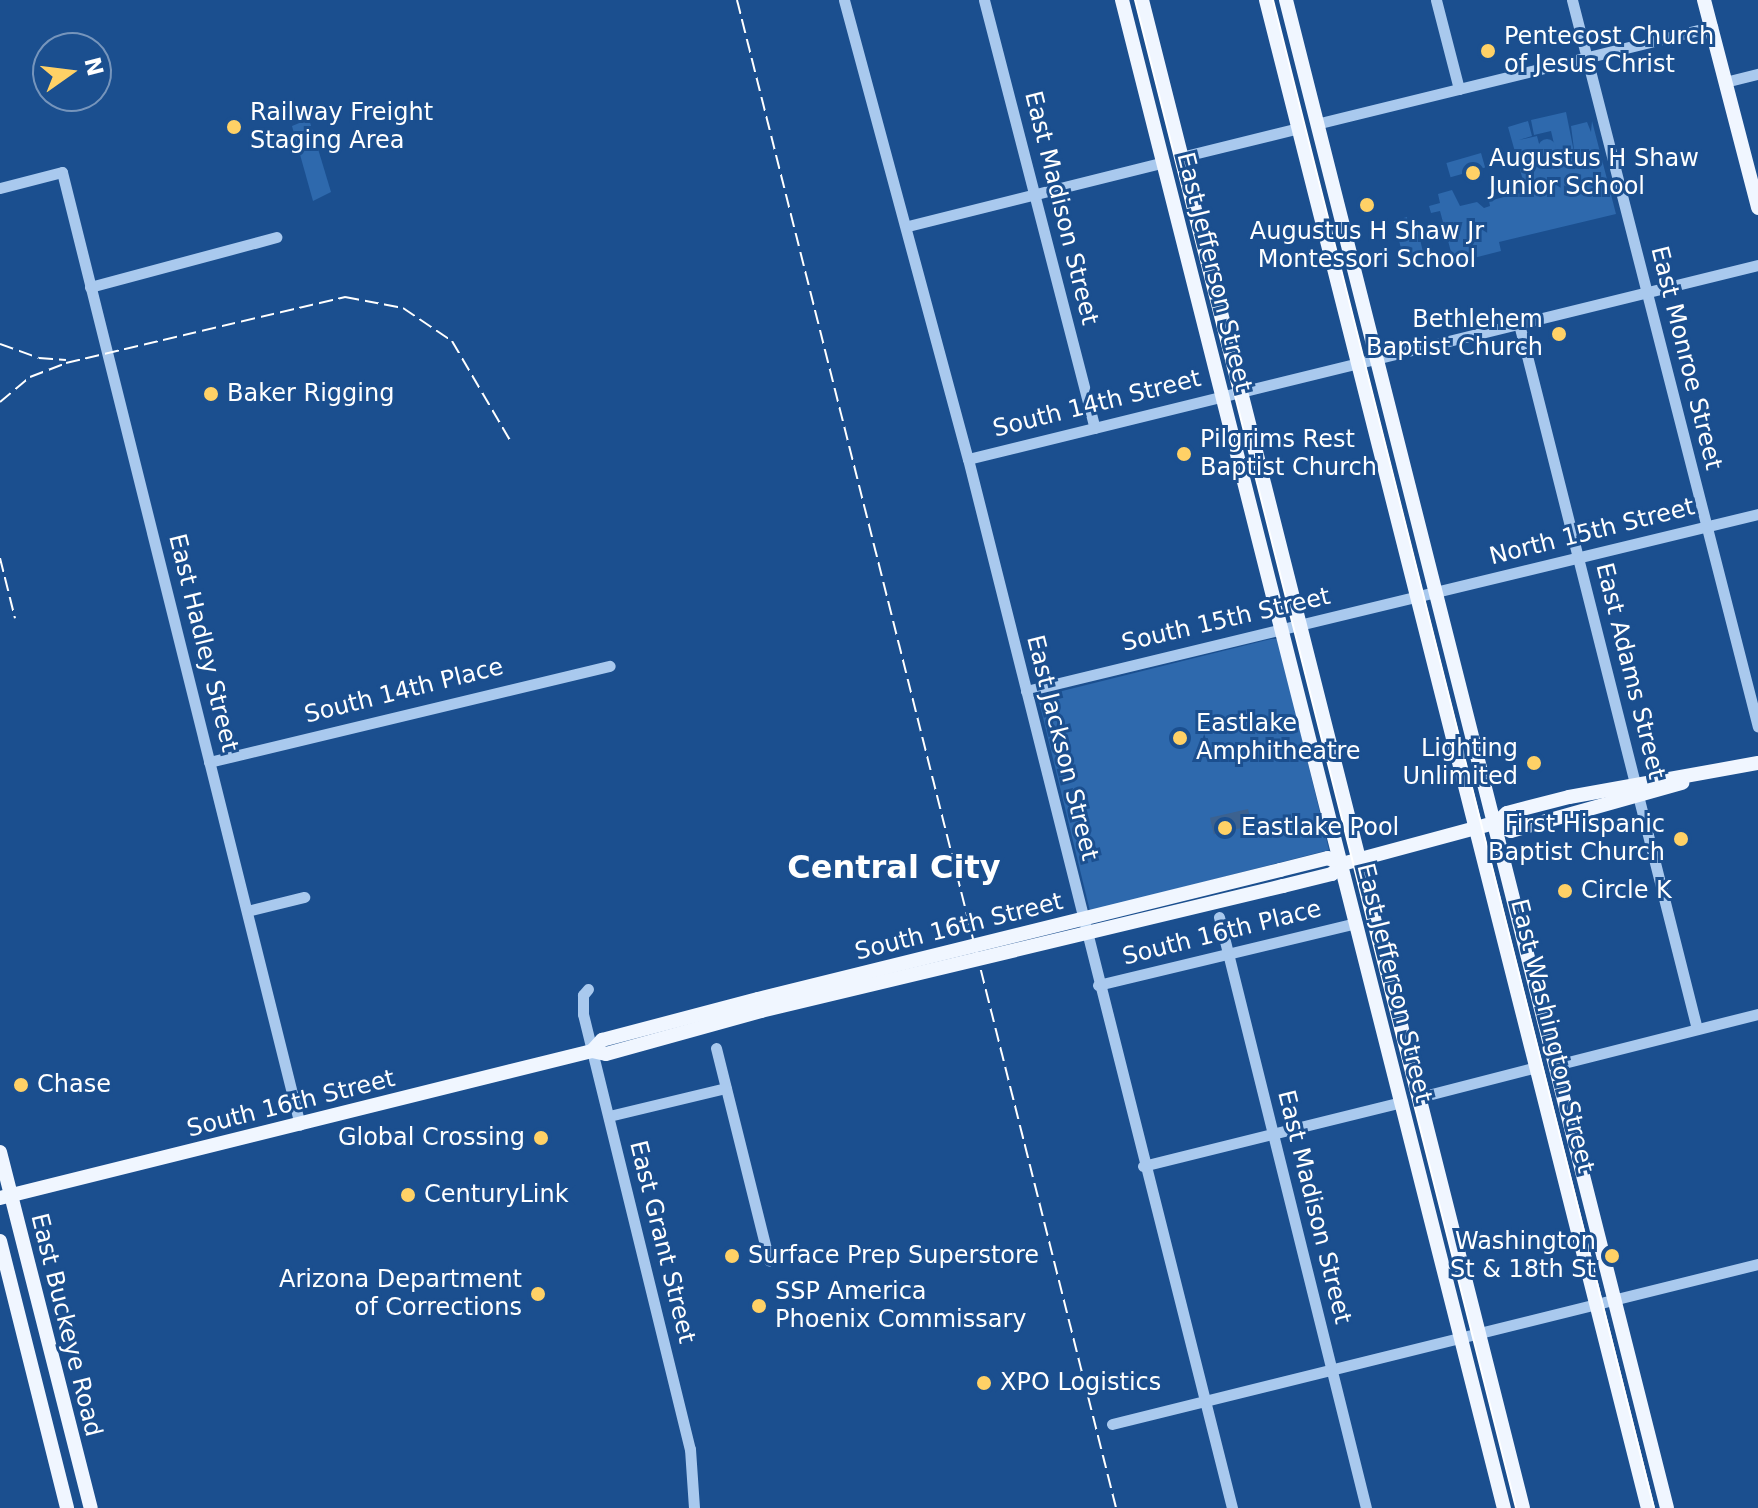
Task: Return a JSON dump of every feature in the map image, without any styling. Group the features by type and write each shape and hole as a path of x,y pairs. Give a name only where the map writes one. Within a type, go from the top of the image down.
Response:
{"main road":[{"name":"East Jefferson Street","path":"1122,0 1504,1508"},
{"name":"East Jefferson Street","path":"1142,0 1523,1508"},
{"name":"East Washington Street","path":"1266,0 1649,1508"},
{"name":"East Washington Street","path":"1285,0 1291,94"},
{"name":"East Washington Street","path":"1285,0 1667,1508"},
{"path":"1704,0 1758,208"},
{"path":"1191,196 1194,284"},
{"name":"East Washington Street","path":"1411,496 1413,575"},
{"name":"East Jefferson Street","path":"1305,646 1311,741"},
{"path":"1703,775 1640,798 1511,831 1495,824 1507,813 1636,782 1703,775 1758,763"},
{"name":"South 16th Street","path":"5,1196 592,1051 602,1040 1332,874 1342,864 1495,824"},
{"name":"South 16th Street","path":"760,1005 1328,858 1342,864"},
{"path":"1526,945 1528,1031"},
{"name":"East Jefferson Street","path":"1428,1133 1435,1235"},
{"name":"East Buckeye Road","path":"0,1152 5,1196 91,1508"},
{"name":"East Buckeye Road","path":"0,1241 67,1508"},
{"name":"East Washington Street","path":"1644,1417 1649,1508"},
{"path":"47,1428 68,1423"},
{"name":"East Jefferson Street","path":"1510,1458 1512,1508"}],"street":[{"name":"East Jackson Street","path":"844,0 908,226 968,459 1143,1166 1232,1508"},
{"name":"East Madison Street","path":"984,0 1095,428"},
{"path":"1436,0 1459,89"},
{"name":"East Monroe Street","path":"1572,0 1758,727"},
{"path":"1316,124 1712,27"},
{"path":"1725,82 1758,74"},
{"path":"1181,157 1299,128"},
{"path":"908,226 1164,162"},
{"name":"East Hadley Street","path":"0,188 62,172 300,1125"},
{"path":"90,287 276,237"},
{"name":"South 14th Street","path":"968,459 1758,265"},
{"name":"East Adams Street","path":"1519,324 1697,1029"},
{"name":"North 15th Street","path":"1437,592 1758,514"},
{"name":"South 15th Street","path":"1026,691 1437,592"},
{"name":"South 14th Place","path":"209,762 610,666"},
{"path":"247,911 304,897"},
{"name":"East Madison Street","path":"1219,917 1366,1508"},
{"name":"South 16th Place","path":"1098,985 1357,923"},
{"name":"East Grant Street","path":"588,989 581,1006 690,1449 694,1508"},
{"path":"1556,1065 1758,1014"},
{"path":"716,1048 769,1261"},
{"path":"1420,1097 1537,1067"},
{"path":"609,1116 726,1088"},
{"path":"1143,1166 1402,1102"},
{"path":"1112,1424 1596,1302 1757,1267"}],"shaded area":[{"path":"1566,112 1575,157 1571,126 1587,122 1591,132 1592,121 1616,214 1499,242 1501,251 1454,263 1440,211 1431,213 1429,206 1440,203 1438,194 1452,190 1460,206 1477,202 1484,208 1490,206 1489,201 1526,191 1508,127 1528,121 1532,136 1519,140 1537,136 1544,163 1527,169 1558,161 1551,131 1534,135 1531,120"},
{"path":"309,119 331,192 313,201 292,126"},
{"path":"1547,139 1556,148 1547,157 1538,148"},
{"path":"1481,153 1485,167 1451,177 1446,163"},
{"path":"1407,217 1408,230 1418,231 1423,252 1404,260 1394,221"},
{"path":"1278,639 1329,850 1090,911 1038,697"},
{"path":"1248,809 1252,826 1214,834 1210,818"}],"tram line":[{"path":"1135,0 1516,1508"},
{"path":"1273,0 1654,1508"}],"railway":[{"path":"737,0 1116,1508"},
{"path":"0,402 30,377 66,363 345,297 403,308 452,341 511,442"},
{"path":"0,344 39,358 66,360"},
{"path":"0,558 15,618"}],"place":[{"name":"Pentecost Church of Jesus Christ","path":"1488,51"},
{"name":"Railway Freight Staging Area","path":"234,127"},
{"name":"Augustus H Shaw Junior School","path":"1473,173"},
{"name":"Augustus H Shaw Jr Montessori School","path":"1367,205"},
{"name":"Bethlehem Baptist Church","path":"1559,334"},
{"name":"Baker Rigging","path":"211,394"},
{"name":"Pilgrims Rest Baptist Church","path":"1184,454"},
{"name":"Eastlake Amphitheatre","path":"1180,738"},
{"name":"Lighting Unlimited","path":"1534,763"},
{"name":"Eastlake Pool","path":"1225,828"},
{"name":"First Hispanic Baptist Church","path":"1681,839"},
{"name":"Circle K","path":"1565,891"},
{"name":"Chase","path":"21,1085"},
{"name":"Global Crossing","path":"541,1138"},
{"name":"CenturyLink","path":"408,1195"},
{"name":"Surface Prep Superstore","path":"732,1256"},
{"name":"Washington St & 18th St","path":"1612,1256"},
{"name":"Arizona Department of Corrections","path":"538,1294"},
{"name":"SSP America Phoenix Commissary","path":"759,1306"},
{"name":"XPO Logistics","path":"984,1383"}],"district":[{"name":"Central City","path":"894,867"}]}
